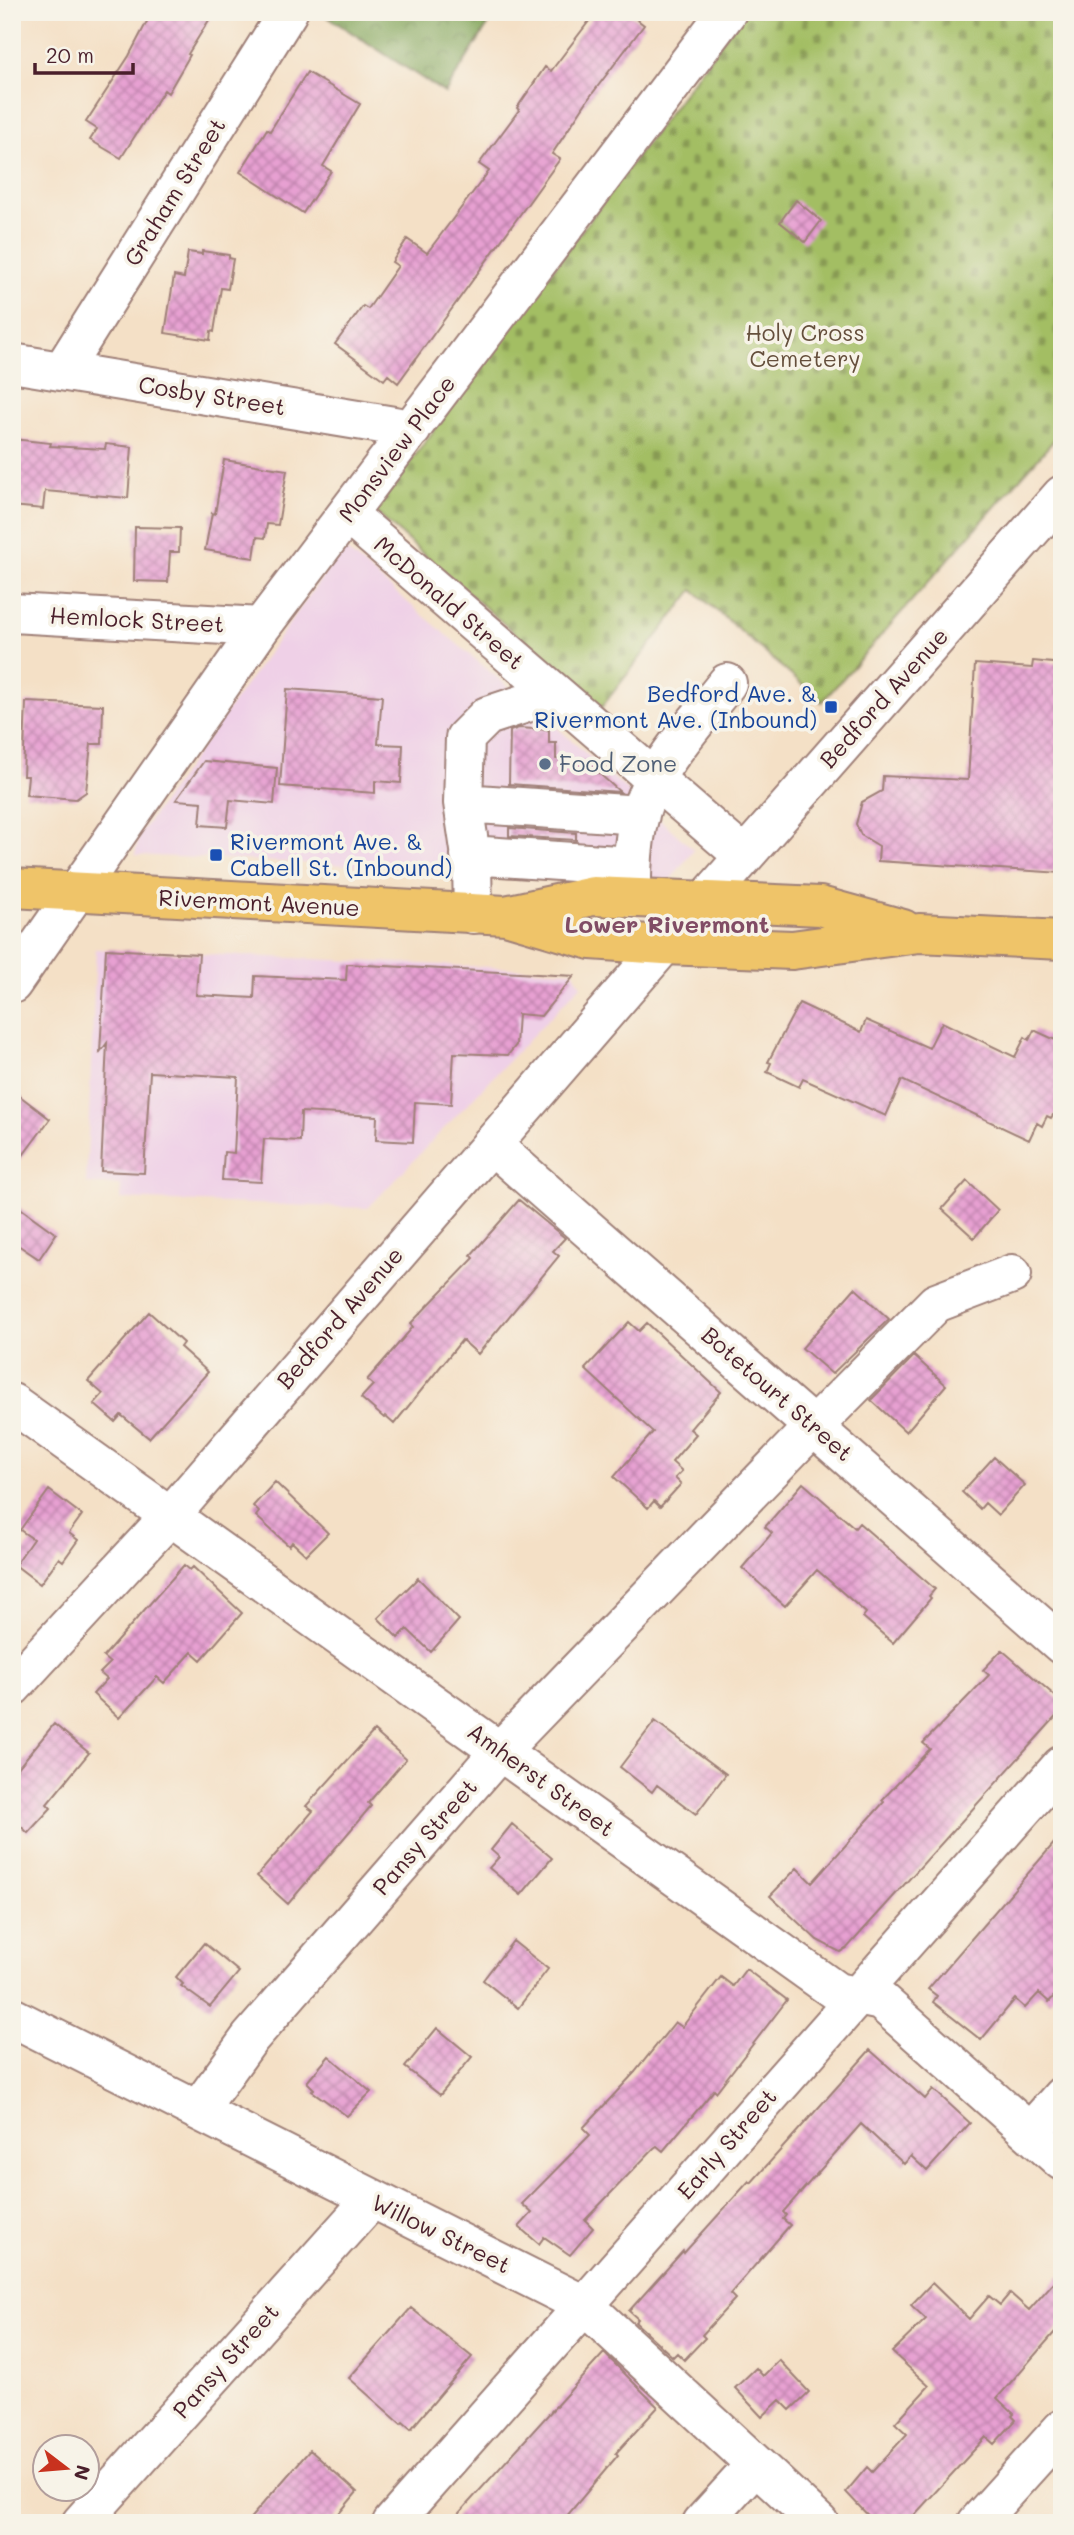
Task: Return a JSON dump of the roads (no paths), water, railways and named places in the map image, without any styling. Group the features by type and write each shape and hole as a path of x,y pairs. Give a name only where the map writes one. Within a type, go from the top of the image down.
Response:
{"main road":[{"name":"Rivermont Avenue","path":"490,915 593,896 632,882 705,901 820,906 919,933"},
{"name":"Rivermont Avenue","path":"12,888 490,915 591,940 664,945 792,950 919,933 1062,940"},
{"path":"664,945 680,932 706,924 801,928 880,922"}],"street":[{"name":"Graham Street","path":"62,372 288,12"},
{"name":"Monsview Place","path":"12,984 261,627 727,12"},
{"name":"Cosby Street","path":"12,363 412,429"},
{"name":"Bedford Avenue","path":"705,901 1062,495"},
{"name":"McDonald Street","path":"347,514 744,856"},
{"name":"Hemlock Street","path":"12,613 261,627"},
{"path":"470,855 632,882 640,814 654,779 727,683"},
{"path":"490,915 470,855 463,803 465,738 487,716 554,694"},
{"path":"463,803 640,814"},
{"name":"Bedford Avenue","path":"12,1687 171,1515 664,945"},
{"name":"Botetourt Street","path":"491,1144 1062,1645"},
{"name":"Pansy Street","path":"198,2110 250,2038 500,1751 814,1426 936,1303 1012,1274"},
{"name":"Amherst Street","path":"12,1403 837,1992 881,2001 1062,2161"},
{"name":"Early Street","path":"392,2523 1062,1765"},
{"name":"Willow Street","path":"12,2017 584,2305 819,2523"},
{"path":"1030,2132 1062,2096"},
{"name":"Pansy Street","path":"81,2523 371,2200"},
{"path":"977,2523 1062,2429"},
{"path":"702,2523 755,2465"}],"place":[{"name":"Bedford Ave. & Rivermont Ave. (Inbound)","path":"831,707"},
{"name":"Food Zone","path":"545,764"},
{"name":"Rivermont Ave. & Cabell St. (Inbound)","path":"216,855"}],"district":[{"name":"Lower Rivermont","path":"667,925"}],"park label":[{"name":"Holy Cross Cemetery","path":"805,346"}]}
